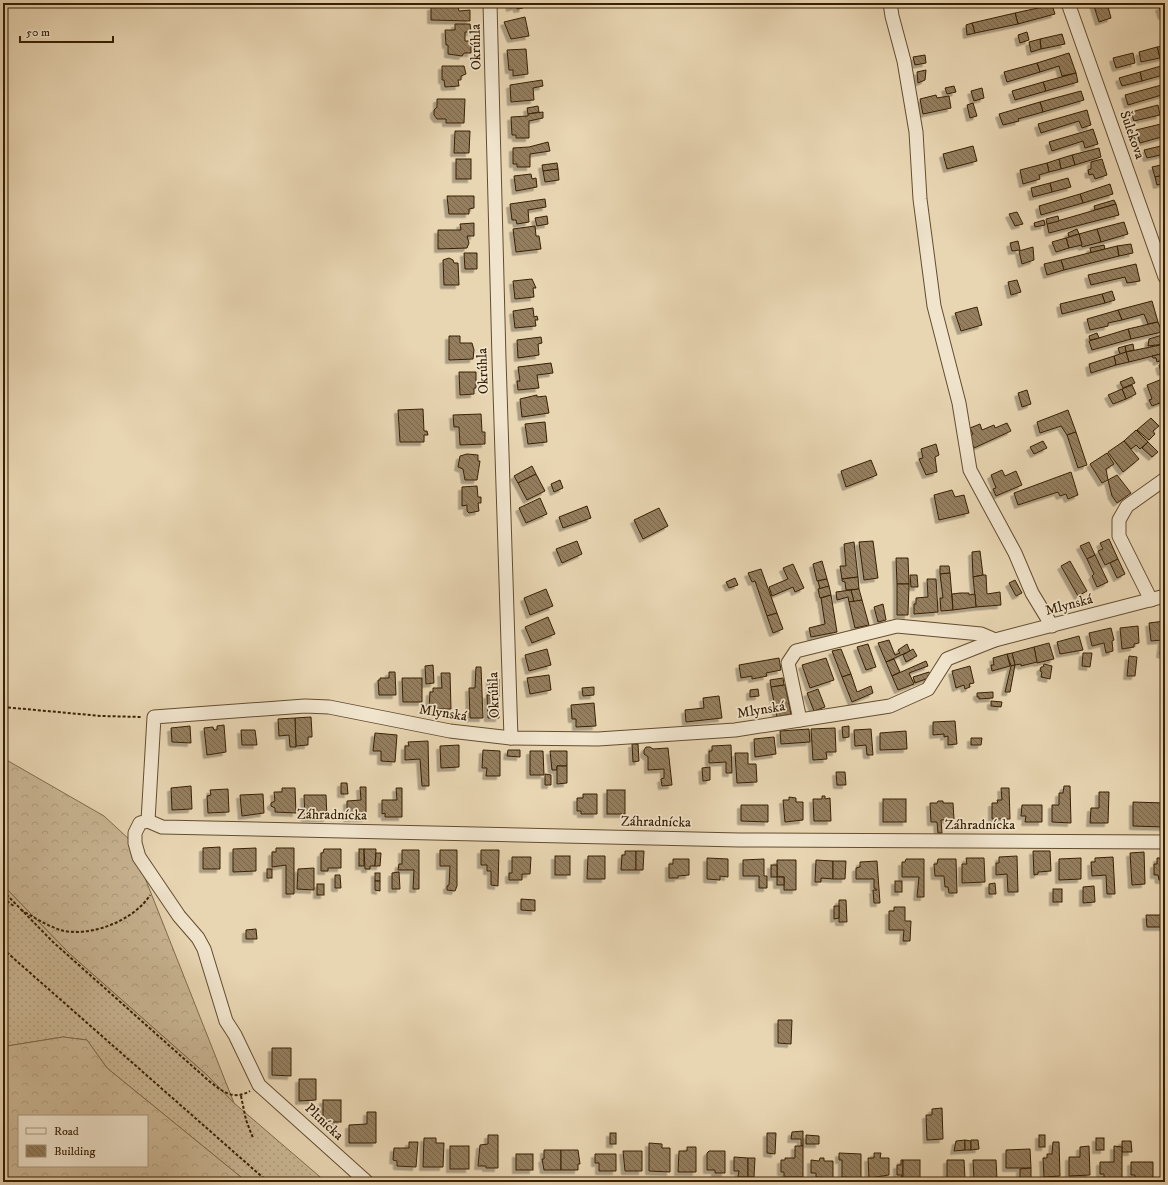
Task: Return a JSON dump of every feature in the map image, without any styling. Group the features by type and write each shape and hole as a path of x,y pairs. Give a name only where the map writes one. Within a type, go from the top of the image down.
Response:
{"street":[{"name":"Okrúhla","path":"490,3 499,367 511,738"},
{"path":"890,3 904,61 916,132 920,199 934,306 959,403 970,470 1015,553 1032,593 1052,626"},
{"name":"Šulekova","path":"1068,3 1165,277"},
{"path":"1151,600 1119,536 1119,520 1127,506 1165,478"},
{"name":"Mlynská","path":"154,717 305,706 329,708 450,732 511,738 598,739 735,730 890,706 928,689 947,659 995,640 1165,596"},
{"name":"Mlynská","path":"800,720 788,663 796,651 896,626 982,634 995,640"},
{"path":"154,717 148,821 140,823 135,833 135,843 139,857 179,916 198,938 204,949 226,1021 235,1035 260,1085"},
{"name":"Záhradnícka","path":"148,821 162,827 732,840 1165,842"},
{"name":"Pltnícka","path":"260,1085 367,1182"}],"path":[{"path":"3,707 101,716 154,717"},
{"path":"3,898 19,909 61,930 82,932 122,920 138,908 157,884"},
{"path":"3,891 19,909 107,992 209,1081 225,1093 241,1096 260,1085"},
{"path":"3,949 268,1182"},
{"path":"241,1096 246,1120 252,1138"}],"green space":[{"path":"3,758 104,816 130,840 234,1103 207,1075 69,953 3,885"},
{"path":"3,885 69,953 207,1075 234,1103 326,1182 247,1182 107,1068 87,1040 63,1037 7,1046 3,1042"},
{"path":"63,1037 87,1040 107,1068 247,1182 3,1182 3,1042 7,1046"}],"building":[{"path":"441,3 457,3 459,11 470,10 470,21 431,20 431,7 441,6"},
{"path":"509,3 529,3 522,5 523,8 517,9 517,6 510,8"},
{"path":"1093,3 1107,3 1111,18 1099,22"},
{"path":"1052,5 1055,14 1018,24 1015,13"},
{"path":"1165,5 1165,15 1162,16 1159,7"},
{"path":"1015,13 1018,24 975,33 972,23"},
{"path":"525,17 529,36 511,39 504,22"},
{"path":"972,23 975,33 967,35 966,25"},
{"path":"455,24 470,24 471,32 465,32 465,41 471,41 471,53 464,53 462,56 448,54 445,30 455,30"},
{"path":"1027,32 1029,40 1020,43 1018,35"},
{"path":"1062,34 1065,44 1041,49 1040,39"},
{"path":"1040,39 1041,49 1031,52 1029,42"},
{"path":"1163,46 1165,57 1160,58 1157,47"},
{"path":"1157,47 1160,58 1141,62 1139,52"},
{"path":"526,49 528,74 513,76 513,70 509,70 507,50"},
{"path":"1069,53 1076,73 1062,76 1059,66 1040,72 1037,63"},
{"path":"1133,53 1135,63 1116,68 1113,58"},
{"path":"925,55 926,63 915,65 913,57"},
{"path":"1037,63 1040,72 1007,82 1004,72"},
{"path":"442,66 464,66 466,74 461,76 461,80 458,80 459,86 445,87 444,80 442,80"},
{"path":"1161,66 1163,75 1142,81 1140,72"},
{"path":"926,70 925,80 918,83 917,72"},
{"path":"1140,72 1142,81 1122,86 1119,78"},
{"path":"1076,73 1078,82 1046,91 1043,82"},
{"path":"542,80 543,86 533,88 534,100 511,102 510,85"},
{"path":"1043,82 1046,91 1015,100 1012,91"},
{"path":"1165,84 1165,94 1128,105 1125,95"},
{"path":"954,86 956,92 947,94 945,88"},
{"path":"982,88 984,98 974,101 971,91"},
{"path":"1081,91 1084,100 1043,112 1040,102"},
{"path":"936,95 937,98 949,96 951,108 923,114 920,99"},
{"path":"437,99 465,99 464,123 446,123 446,119 437,119 434,115 434,110 437,107"},
{"path":"1040,102 1043,112 1003,125 999,114"},
{"path":"973,103 977,116 970,118 967,105"},
{"path":"1158,105 1160,115 1134,121 1131,112"},
{"path":"538,106 539,112 528,114 527,108"},
{"path":"1087,110 1091,125 1082,128 1079,121 1041,133 1038,124"},
{"path":"543,112 543,118 529,121 529,138 516,138 516,135 512,135 511,117 528,116 528,114"},
{"path":"1165,123 1165,136 1140,143 1136,130"},
{"path":"1093,129 1098,144 1085,148 1083,141 1052,151 1049,142"},
{"path":"455,131 470,131 469,153 454,153"},
{"path":"548,142 550,151 530,154 530,167 517,167 517,164 513,164 513,148 529,147"},
{"path":"1165,145 1165,154 1147,158 1144,150"},
{"path":"973,146 977,161 947,169 943,154"},
{"path":"1099,148 1101,157 1075,165 1072,155"},
{"path":"1072,155 1075,165 1061,169 1059,159"},
{"path":"456,159 471,159 471,179 456,179"},
{"path":"1059,159 1061,169 1049,172 1047,163"},
{"path":"1102,159 1107,175 1095,179 1093,174 1089,175 1088,170 1091,169 1091,162"},
{"path":"557,163 558,169 543,171 542,165"},
{"path":"1047,163 1049,172 1039,175 1040,179 1023,184 1020,170"},
{"path":"1165,164 1165,175 1155,177 1152,167"},
{"path":"558,169 559,180 545,182 543,171"},
{"path":"531,174 532,179 536,178 537,187 516,191 514,176"},
{"path":"1165,175 1165,183 1157,185 1155,177"},
{"path":"1068,178 1071,187 1052,192 1050,183"},
{"path":"1050,183 1052,192 1033,197 1031,188"},
{"path":"1110,184 1113,194 1083,203 1080,194"},
{"path":"1080,194 1083,203 1041,215 1039,206"},
{"path":"447,196 474,196 474,208 469,209 469,214 449,214"},
{"path":"545,199 546,207 528,210 529,222 517,224 516,220 512,220 510,204"},
{"path":"1114,200 1116,204 1095,210 1094,206"},
{"path":"1116,204 1119,215 1049,233 1047,224"},
{"path":"1017,212 1023,224 1015,226 1009,214"},
{"path":"547,216 548,224 537,226 535,218"},
{"path":"1058,216 1059,221 1047,224 1046,219"},
{"path":"1044,220 1045,225 1035,227 1034,223"},
{"path":"1124,222 1128,234 1101,242 1097,229"},
{"path":"474,223 474,236 467,236 469,243 467,248 438,249 438,230 461,230 460,224"},
{"path":"535,226 536,236 539,236 541,249 516,252 513,229"},
{"path":"1077,229 1079,234 1069,237 1068,233"},
{"path":"1097,229 1101,242 1082,247 1079,234"},
{"path":"1079,234 1082,245 1069,248 1066,238"},
{"path":"1066,238 1069,248 1056,252 1052,242"},
{"path":"1018,241 1020,250 1012,251 1010,243"},
{"path":"1131,244 1133,253 1119,256 1117,246"},
{"path":"1104,245 1105,249 1091,253 1090,248"},
{"path":"1117,246 1119,256 1064,270 1061,260"},
{"path":"1033,247 1034,260 1022,264 1019,251"},
{"path":"464,253 477,253 477,269 465,269"},
{"path":"449,258 453,260 454,263 458,263 459,285 444,285 443,260"},
{"path":"1061,260 1064,270 1047,275 1044,264"},
{"path":"1136,264 1140,281 1127,283 1125,277 1091,285 1088,275"},
{"path":"532,279 536,288 533,288 534,297 515,299 513,281"},
{"path":"1017,280 1021,292 1011,295 1008,282"},
{"path":"1112,291 1115,300 1105,303 1102,294"},
{"path":"1102,294 1105,303 1062,314 1060,304"},
{"path":"1152,301 1158,322 1148,324 1144,314 1122,320 1118,310"},
{"path":"977,307 982,325 961,331 955,313"},
{"path":"533,308 534,317 537,316 538,320 535,320 536,326 515,328 513,311"},
{"path":"1118,310 1122,320 1108,323 1108,326 1090,330 1087,319"},
{"path":"1158,322 1162,332 1131,339 1128,329"},
{"path":"1128,329 1131,339 1092,350 1089,341"},
{"path":"1097,333 1099,338 1090,340 1089,336"},
{"path":"1162,335 1165,344 1148,346 1149,339"},
{"path":"449,336 460,336 460,343 472,343 474,350 473,359 449,360"},
{"path":"541,337 542,343 538,344 539,355 518,358 517,340"},
{"path":"1133,344 1134,350 1126,352 1125,346"},
{"path":"1165,344 1165,353 1129,362 1126,352"},
{"path":"1125,346 1126,352 1120,354 1118,348"},
{"path":"1126,352 1129,362 1116,365 1114,356"},
{"path":"1165,353 1165,359 1157,362 1156,358 1153,358 1152,356"},
{"path":"1114,356 1116,365 1091,373 1089,364"},
{"path":"1165,362 1165,371 1161,372 1159,365"},
{"path":"551,363 553,373 537,375 539,388 518,390 517,381 520,381 518,367"},
{"path":"459,372 476,372 476,388 474,388 474,394 460,395"},
{"path":"1132,377 1135,383 1123,388 1120,382"},
{"path":"1165,378 1165,401 1152,406 1149,400 1152,399 1147,385"},
{"path":"1132,385 1136,394 1126,399 1122,389"},
{"path":"1122,389 1126,399 1113,404 1108,395"},
{"path":"1027,390 1031,404 1022,407 1018,393"},
{"path":"537,395 537,397 546,396 549,413 522,417 520,399"},
{"path":"423,409 424,431 427,431 428,435 424,435 424,442 400,442 398,410"},
{"path":"1068,410 1076,432 1067,435 1061,426 1040,433 1037,422"},
{"path":"481,414 482,432 485,432 485,444 460,445 459,427 454,427 453,415"},
{"path":"1151,418 1159,426 1153,431 1155,434 1149,440 1137,430"},
{"path":"545,422 547,442 528,444 525,424"},
{"path":"1007,423 1011,431 974,448 969,436 973,434 970,428 980,424 982,430 994,425 995,428"},
{"path":"1136,430 1148,442 1140,449 1136,445 1131,449 1124,441"},
{"path":"1076,432 1087,465 1078,468 1067,435"},
{"path":"1043,441 1047,448 1034,454 1030,447"},
{"path":"1124,441 1139,459 1123,472 1108,452"},
{"path":"1148,442 1158,452 1152,457 1142,448"},
{"path":"936,444 939,455 935,457 937,472 926,475 919,459 923,458 921,449"},
{"path":"1107,453 1114,464 1106,469 1108,480 1102,483 1090,464"},
{"path":"467,454 478,455 478,461 480,461 477,480 465,480 463,469 458,467 460,456"},
{"path":"871,460 877,475 846,487 841,471"},
{"path":"532,466 536,474 518,483 514,476"},
{"path":"1002,470 1005,476 1016,471 1022,485 996,496 993,489 996,488 991,475"},
{"path":"1071,472 1078,495 1068,499 1066,494 1060,496 1058,492 1018,505 1014,493"},
{"path":"536,474 545,491 527,500 518,483"},
{"path":"1117,475 1131,493 1117,503 1112,496 1108,480"},
{"path":"560,480 563,488 554,492 551,484"},
{"path":"477,486 478,497 481,497 481,503 478,503 479,511 469,513 467,511 467,505 462,506 462,487"},
{"path":"952,490 955,497 964,495 969,513 939,520 934,495"},
{"path":"540,498 547,514 526,523 519,508"},
{"path":"587,506 591,518 563,528 559,517"},
{"path":"659,508 668,526 643,539 634,520"},
{"path":"1109,539 1118,559 1105,565 1098,551 1103,549 1100,543"},
{"path":"577,541 582,554 562,563 556,549"},
{"path":"873,541 878,578 864,580 859,542"},
{"path":"854,542 858,577 842,579 840,566 846,566 844,544"},
{"path":"1089,542 1095,555 1087,559 1080,546"},
{"path":"980,551 983,575 973,577 972,552"},
{"path":"1095,555 1108,582 1097,587 1092,576 1094,574 1087,559"},
{"path":"896,558 908,558 909,584 897,584"},
{"path":"1118,559 1125,574 1117,578 1110,563"},
{"path":"822,561 827,579 817,581 813,564"},
{"path":"1070,561 1087,591 1078,596 1061,566"},
{"path":"793,564 804,588 795,592 793,587 772,596 769,587 788,579 783,568"},
{"path":"940,566 949,566 950,573 940,574"},
{"path":"761,569 777,613 767,616 755,581 752,582 748,573"},
{"path":"950,573 953,610 941,611 940,598 943,598 940,574"},
{"path":"910,575 917,575 918,587 911,587"},
{"path":"986,575 987,594 1000,592 1001,605 976,607 973,577"},
{"path":"858,577 859,589 846,590 845,582 842,581 842,579"},
{"path":"735,578 738,585 729,588 726,582"},
{"path":"827,579 829,586 820,589 818,581"},
{"path":"927,579 936,579 938,612 914,614 914,604 916,604 916,598 928,597"},
{"path":"1015,580 1022,593 1016,596 1009,583"},
{"path":"897,584 909,584 908,615 897,615"},
{"path":"829,586 831,595 820,598 818,589"},
{"path":"546,589 553,606 530,615 524,598"},
{"path":"859,589 862,600 854,602 851,590"},
{"path":"851,590 854,602 849,602 848,597 837,600 836,592"},
{"path":"969,593 969,595 975,594 976,607 953,610 952,594"},
{"path":"831,595 837,632 811,637 809,628 825,624 821,598"},
{"path":"862,600 869,625 855,628 849,602"},
{"path":"883,604 886,620 878,622 874,607"},
{"path":"777,613 783,629 773,633 767,616"},
{"path":"548,617 555,634 532,643 525,627"},
{"path":"1165,621 1165,655 1160,654 1162,640 1151,641 1149,623"},
{"path":"1138,626 1139,643 1134,644 1134,647 1122,649 1120,628"},
{"path":"1111,628 1114,640 1112,641 1113,651 1106,653 1104,643 1092,646 1089,633"},
{"path":"1079,636 1083,650 1060,654 1057,642"},
{"path":"889,640 895,655 900,653 898,650 907,644 910,651 886,662 878,643"},
{"path":"1049,643 1054,659 1037,663 1034,647"},
{"path":"868,644 876,667 866,670 857,647"},
{"path":"1034,647 1037,662 1021,666 1021,664 1015,665 1012,653"},
{"path":"547,649 551,665 529,671 525,655"},
{"path":"841,649 851,674 842,677 832,651"},
{"path":"913,649 917,656 906,662 903,655"},
{"path":"1012,653 1015,665 1011,666 1007,654"},
{"path":"1083,653 1092,653 1090,667 1082,666"},
{"path":"1007,654 1010,666 992,671 991,665 994,665 993,658"},
{"path":"1129,656 1137,657 1135,676 1127,676"},
{"path":"779,658 781,670 766,673 767,676 752,679 752,676 741,678 739,665"},
{"path":"826,658 834,680 810,688 802,665"},
{"path":"894,659 900,672 892,676 886,662"},
{"path":"926,661 928,666 909,673 914,684 898,690 892,676"},
{"path":"1044,664 1052,666 1050,679 1041,677 1042,672 1040,671"},
{"path":"433,665 434,683 426,684 425,666"},
{"path":"1015,665 1010,692 1005,692 1011,666"},
{"path":"970,666 974,683 969,684 970,687 965,689 964,685 956,688 952,671"},
{"path":"476,667 481,667 483,718 470,718 469,688 475,688"},
{"path":"389,672 395,672 396,695 379,695 378,680 380,680 380,678 389,678"},
{"path":"929,672 931,677 915,683 913,677"},
{"path":"441,673 450,673 451,709 429,709 430,692 433,692 433,688 442,688"},
{"path":"851,674 857,692 871,686 873,693 852,702 842,677"},
{"path":"549,675 551,690 530,694 527,678"},
{"path":"402,678 422,678 422,702 403,702"},
{"path":"783,678 784,685 771,687 770,680"},
{"path":"490,679 499,679 499,718 488,718 487,695 490,695"},
{"path":"785,685 791,714 777,717 771,687"},
{"path":"594,687 594,695 583,696 582,688"},
{"path":"758,689 759,696 750,697 750,690"},
{"path":"818,689 825,707 814,711 807,693"},
{"path":"993,692 993,698 979,699 979,697 977,697 977,693"},
{"path":"719,696 722,718 686,722 685,710 704,708 703,698"},
{"path":"991,701 1002,702 1001,707 991,706"},
{"path":"594,703 596,726 576,727 576,719 572,719 571,705"},
{"path":"311,717 312,737 308,737 308,745 296,746 295,718"},
{"path":"295,718 296,747 290,747 289,735 279,736 278,719"},
{"path":"955,721 957,744 948,745 948,736 944,737 944,734 933,735 933,722"},
{"path":"224,725 226,752 207,755 204,728 213,727 214,730 217,730 217,726"},
{"path":"190,726 191,743 172,742 171,728"},
{"path":"849,726 849,737 843,738 842,727"},
{"path":"835,728 836,752 826,752 827,759 813,760 811,729"},
{"path":"809,729 810,742 781,744 780,731"},
{"path":"871,729 873,755 867,755 866,745 855,746 854,730"},
{"path":"241,730 255,730 257,745 242,745"},
{"path":"906,731 907,749 880,750 880,733"},
{"path":"375,733 397,735 395,762 381,761 381,751 373,751"},
{"path":"774,737 776,754 755,757 754,739"},
{"path":"971,738 982,738 981,745 971,745"},
{"path":"428,741 429,786 422,786 420,759 405,760 405,746 409,746 408,742"},
{"path":"632,744 638,744 639,761 633,762"},
{"path":"459,745 459,767 441,768 440,746"},
{"path":"731,745 732,773 726,773 726,762 709,763 709,751 712,751 712,746"},
{"path":"646,747 653,749 668,748 672,785 662,786 661,779 664,778 664,769 648,770 648,757 644,754"},
{"path":"483,750 500,751 500,776 486,776 487,768 482,768"},
{"path":"508,750 520,750 520,757 507,756"},
{"path":"530,751 543,751 544,775 530,775"},
{"path":"550,751 567,751 567,766 557,766 557,770 552,770"},
{"path":"735,753 748,753 748,764 756,764 757,782 737,783"},
{"path":"557,766 567,766 567,783 557,784"},
{"path":"710,767 710,780 703,781 702,768"},
{"path":"836,772 845,772 846,785 837,785"},
{"path":"545,774 551,775 551,785 545,785"},
{"path":"341,783 347,783 348,794 341,794"},
{"path":"191,786 192,809 172,810 171,788"},
{"path":"1064,786 1070,786 1071,823 1052,822 1052,805 1059,805 1059,793 1063,793"},
{"path":"360,787 366,787 366,818 347,818 347,801 361,800"},
{"path":"282,788 295,788 296,813 275,812 275,808 271,806 271,803 275,801 274,792 282,792"},
{"path":"396,788 402,788 402,817 385,817 385,813 382,814 382,800 397,800"},
{"path":"1001,788 1009,788 1010,819 992,819 992,803 998,803 997,800 1002,800"},
{"path":"228,789 229,812 208,813 207,796 211,795 210,790"},
{"path":"607,790 625,790 625,814 607,814"},
{"path":"1099,792 1109,792 1108,823 1090,823 1091,808 1099,808"},
{"path":"263,794 264,813 242,816 240,795"},
{"path":"583,794 597,794 597,814 581,814 581,811 577,811 577,798 583,798"},
{"path":"304,795 326,795 327,818 305,818"},
{"path":"822,796 825,796 825,799 830,798 831,821 814,821 813,799 822,799"},
{"path":"789,797 796,798 796,802 803,802 803,820 785,822 783,800 789,800"},
{"path":"883,799 906,799 906,822 883,822"},
{"path":"938,801 943,801 943,803 953,803 954,819 941,820 942,833 938,833 937,822 931,822 930,803 937,803"},
{"path":"1133,802 1165,803 1165,827 1133,826"},
{"path":"741,805 768,805 768,822 741,821"},
{"path":"1022,805 1042,805 1042,822 1025,822 1026,816 1021,816"},
{"path":"220,847 220,869 203,869 203,848"},
{"path":"256,848 256,871 233,872 233,849"},
{"path":"276,848 294,848 294,894 286,894 286,865 272,867 272,852 276,852"},
{"path":"324,849 341,849 341,868 328,868 328,871 321,871 321,853 323,853"},
{"path":"359,849 364,849 364,866 359,866"},
{"path":"364,849 376,849 375,866 370,866 370,869 365,869"},
{"path":"402,850 419,850 419,889 413,889 414,870 398,870 399,864 402,864"},
{"path":"440,850 457,850 457,886 455,891 447,890 447,886 449,885 450,866 440,866"},
{"path":"481,850 499,850 498,886 491,885 491,871 487,871 487,865 481,865"},
{"path":"625,851 636,851 636,870 621,870 622,855 625,855"},
{"path":"636,851 644,851 643,870 636,870"},
{"path":"1033,851 1050,851 1051,871 1038,872 1038,874 1034,875"},
{"path":"1144,852 1145,884 1132,885 1130,853"},
{"path":"376,853 381,853 380,866 375,866"},
{"path":"555,856 570,856 570,875 555,875"},
{"path":"588,856 605,856 605,879 587,879"},
{"path":"1017,856 1018,892 1008,892 1007,874 996,875 996,863 999,863 999,857"},
{"path":"512,857 531,857 530,874 522,874 522,880 509,880 509,873 512,873"},
{"path":"1113,857 1115,894 1107,894 1106,875 1092,876 1091,862 1095,862 1095,858"},
{"path":"707,858 728,859 728,877 720,876 720,880 707,879"},
{"path":"966,858 984,858 985,882 962,883 962,864 967,864"},
{"path":"1081,858 1081,879 1059,880 1059,859"},
{"path":"1157,858 1165,858 1165,880 1159,880 1158,875 1154,875 1154,864 1157,864"},
{"path":"673,859 689,859 689,875 678,876 678,878 669,878 669,864 673,864"},
{"path":"764,859 764,876 767,876 767,888 759,888 759,876 743,876 743,860"},
{"path":"906,859 924,859 924,897 917,897 919,877 902,877 902,862 905,862"},
{"path":"938,859 956,859 957,893 949,893 948,887 945,887 944,876 935,876 934,864 937,864"},
{"path":"777,860 796,860 796,890 784,890 784,877 777,877"},
{"path":"816,860 833,861 833,879 821,878 821,882 815,882"},
{"path":"833,861 846,861 845,879 833,879"},
{"path":"877,861 880,903 874,903 873,890 877,890 874,888 874,879 856,879 856,868 860,867 860,862"},
{"path":"771,865 777,865 777,877 771,877"},
{"path":"314,868 314,890 297,889 298,869"},
{"path":"267,869 272,869 272,878 267,878"},
{"path":"399,872 400,889 392,889 392,873"},
{"path":"375,873 380,873 380,881 375,881"},
{"path":"335,875 340,875 341,888 335,888"},
{"path":"777,877 784,877 784,885 777,885"},
{"path":"375,881 380,881 380,891 375,890"},
{"path":"895,881 902,881 902,892 895,892"},
{"path":"995,883 996,894 989,894 989,884"},
{"path":"317,884 324,884 324,895 317,895"},
{"path":"1094,886 1095,902 1083,903 1083,887"},
{"path":"1053,889 1062,889 1062,902 1053,902"},
{"path":"521,899 535,900 535,911 521,910"},
{"path":"839,900 846,900 847,922 839,922"},
{"path":"834,906 839,906 839,918 834,919"},
{"path":"894,907 905,907 905,921 911,921 910,941 903,941 904,930 889,930 889,911 894,911"},
{"path":"1146,915 1165,915 1165,927 1147,927"},
{"path":"256,929 257,939 246,939 246,930"},
{"path":"778,1020 792,1020 791,1044 778,1043"},
{"path":"272,1048 291,1048 291,1076 272,1075"},
{"path":"299,1079 316,1079 316,1100 299,1101"},
{"path":"323,1100 341,1100 341,1122 323,1122"},
{"path":"942,1108 943,1139 927,1140 926,1115 932,1115 932,1109"},
{"path":"367,1112 376,1112 376,1143 349,1143 349,1125 367,1124"},
{"path":"803,1131 803,1146 801,1146 801,1139 791,1139 792,1132"},
{"path":"610,1133 616,1133 616,1144 610,1144"},
{"path":"767,1133 776,1133 775,1154 767,1153"},
{"path":"488,1135 498,1135 498,1168 478,1166 480,1145 488,1144"},
{"path":"806,1135 819,1136 819,1144 806,1144"},
{"path":"1039,1135 1045,1135 1045,1147 1039,1147"},
{"path":"424,1138 436,1138 436,1143 444,1143 443,1167 423,1167"},
{"path":"1096,1138 1104,1138 1104,1150 1096,1150"},
{"path":"965,1140 965,1150 954,1151 956,1141"},
{"path":"965,1140 971,1141 971,1150 965,1150"},
{"path":"971,1140 978,1140 979,1149 971,1150"},
{"path":"1122,1141 1131,1141 1132,1152 1122,1152"},
{"path":"409,1142 418,1142 416,1167 397,1166 397,1161 393,1160 394,1148 409,1148"},
{"path":"1053,1142 1059,1142 1060,1176 1044,1177 1043,1158 1047,1158 1047,1154 1052,1154"},
{"path":"649,1143 662,1144 662,1148 670,1148 670,1172 649,1171"},
{"path":"450,1146 469,1146 469,1169 450,1169"},
{"path":"795,1146 803,1146 803,1177 784,1177 784,1172 781,1172 781,1160 785,1160 785,1158 795,1158"},
{"path":"1089,1146 1090,1175 1069,1176 1069,1157 1080,1157 1080,1147"},
{"path":"1114,1146 1122,1147 1122,1180 1104,1179 1104,1174 1100,1174 1100,1162 1114,1162"},
{"path":"687,1147 696,1147 696,1172 678,1172 679,1151 687,1151"},
{"path":"1030,1149 1031,1168 1006,1168 1006,1150"},
{"path":"544,1150 561,1150 561,1170 544,1170 542,1159 544,1159"},
{"path":"561,1150 578,1150 580,1164 578,1164 578,1170 561,1170"},
{"path":"623,1151 642,1151 642,1171 625,1171"},
{"path":"709,1151 725,1151 725,1173 715,1173 715,1170 707,1170 707,1153"},
{"path":"839,1153 861,1154 861,1178 842,1177 842,1160 839,1160"},
{"path":"874,1153 881,1153 880,1158 889,1158 889,1175 869,1178 868,1158 874,1158"},
{"path":"516,1154 533,1154 533,1170 516,1170"},
{"path":"595,1154 616,1154 616,1171 599,1171 599,1163 595,1163"},
{"path":"734,1157 748,1158 748,1177 738,1177 739,1171 734,1171"},
{"path":"748,1158 755,1158 754,1177 748,1177"},
{"path":"820,1158 824,1158 824,1161 833,1161 833,1178 816,1177 816,1173 811,1173 811,1160 819,1161"},
{"path":"901,1160 903,1160 903,1178 901,1178 902,1175 897,1175 897,1165 901,1165"},
{"path":"903,1160 920,1160 920,1178 903,1178"},
{"path":"947,1160 964,1160 965,1179 947,1178"},
{"path":"973,1160 996,1160 997,1179 974,1179"},
{"path":"1131,1162 1153,1162 1153,1180 1135,1180 1135,1175 1131,1175"},
{"path":"1031,1168 1031,1178 1020,1178 1020,1169"}]}
